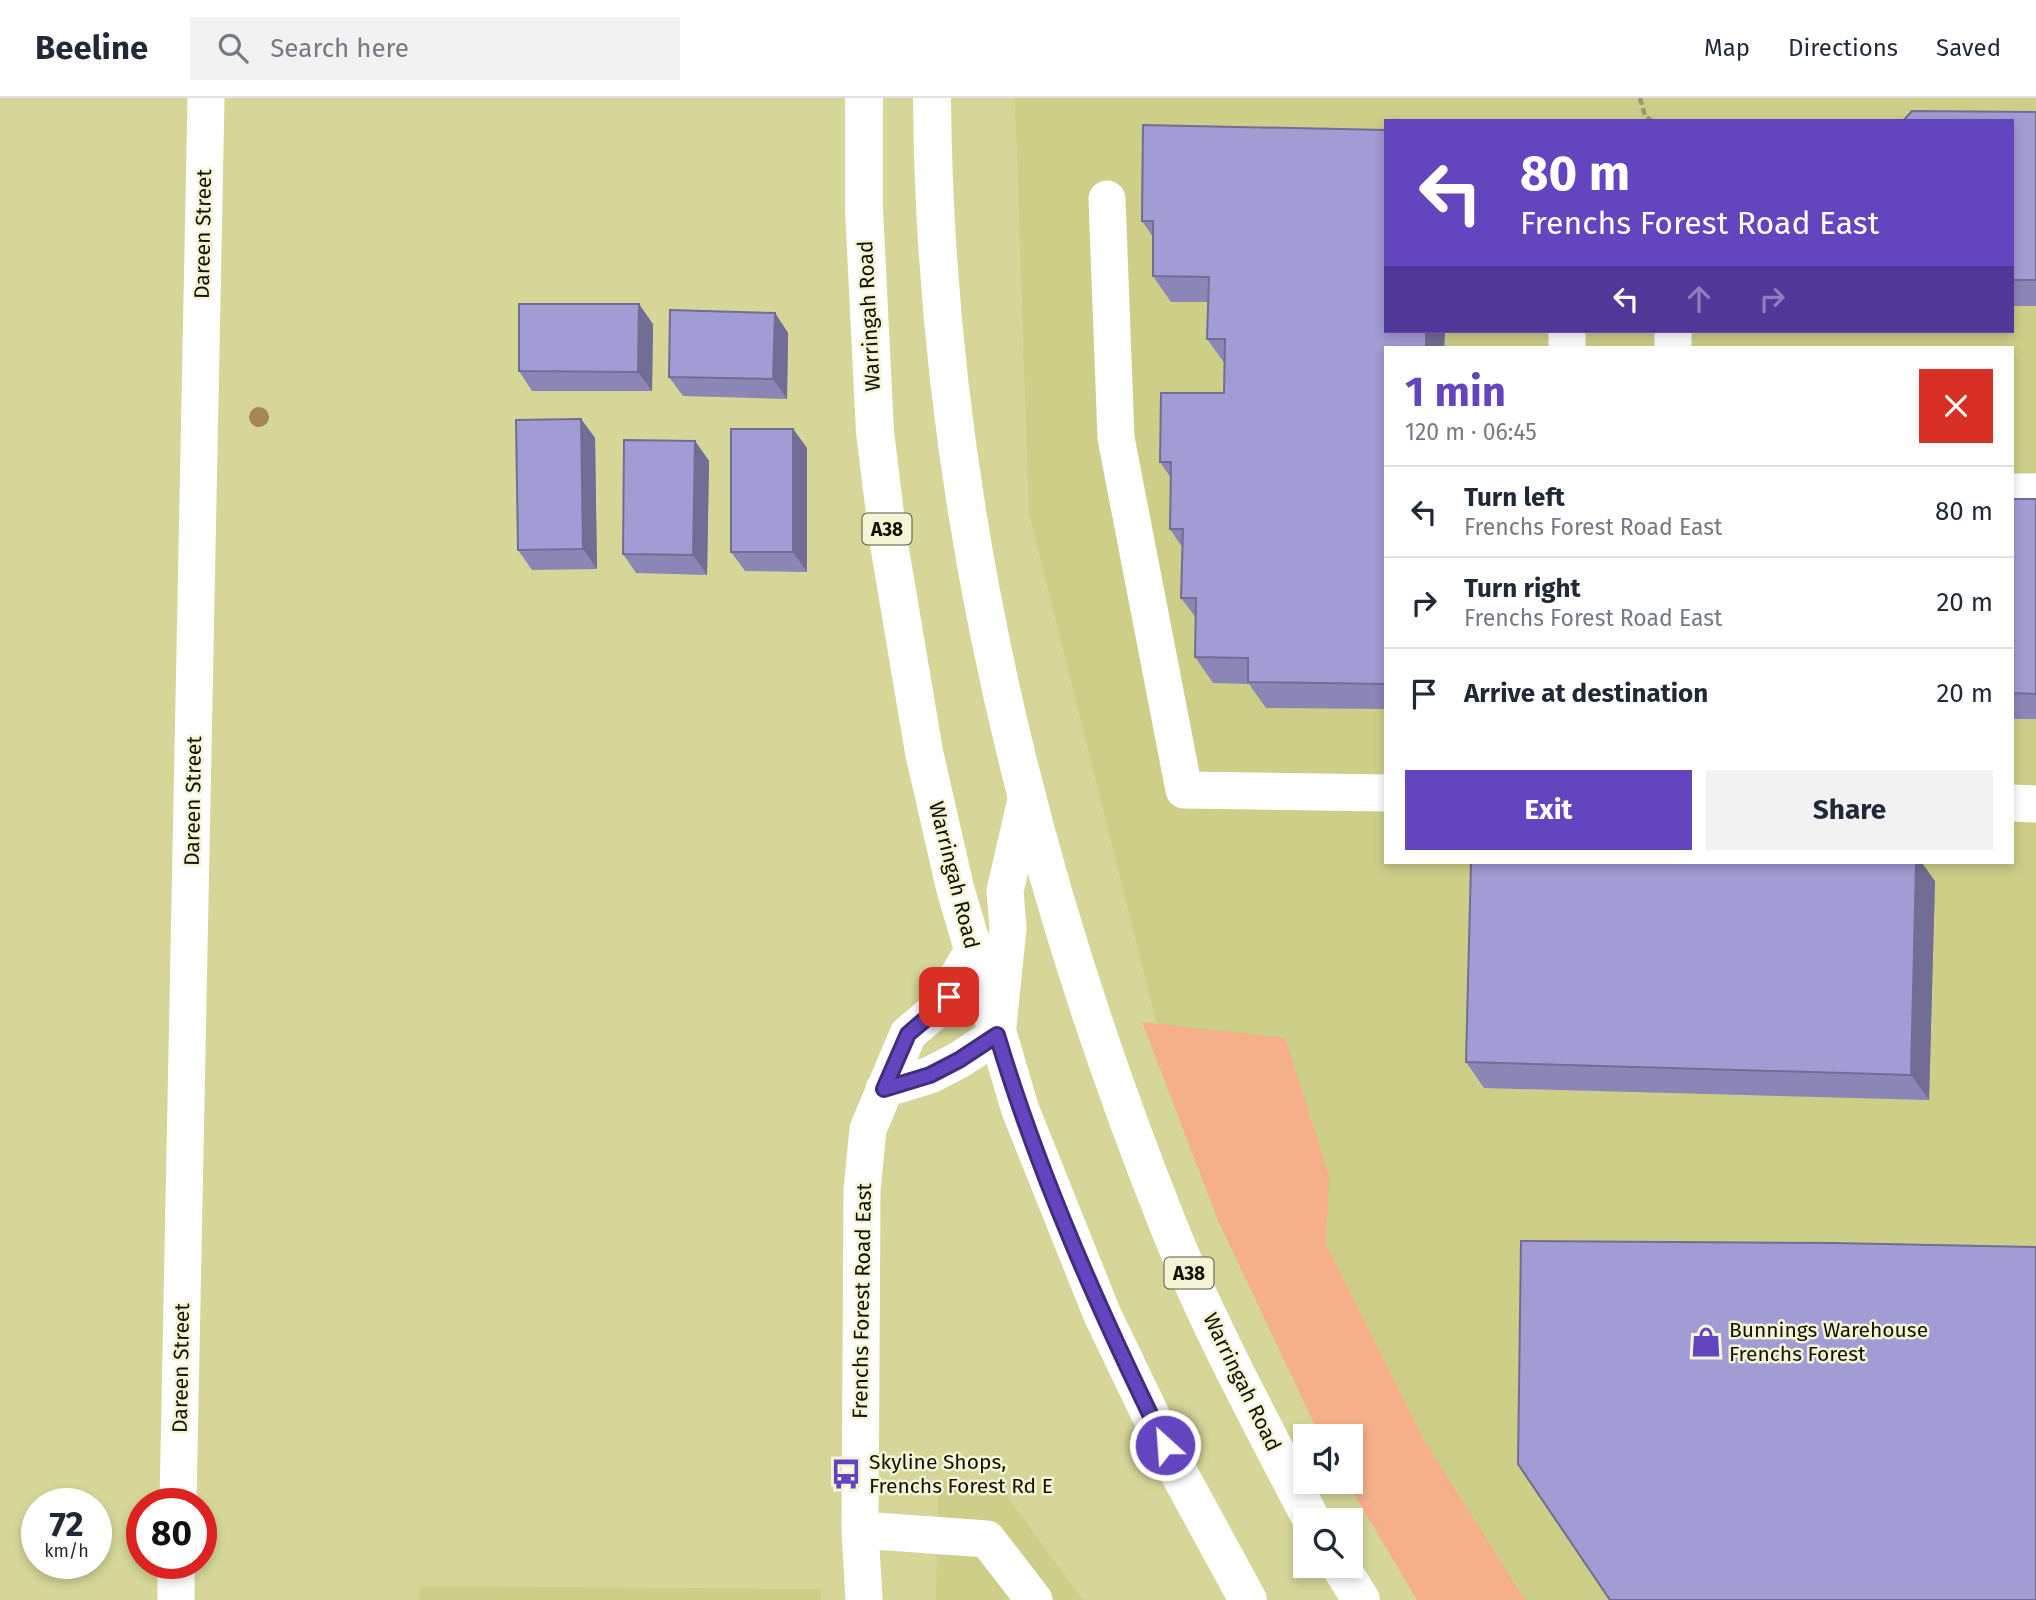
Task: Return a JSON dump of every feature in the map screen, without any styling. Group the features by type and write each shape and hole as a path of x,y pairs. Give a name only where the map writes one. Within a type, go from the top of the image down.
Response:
{"highway":[{"name":"Warringah Road","path":"864,98 864,209 875,432 886,525 924,752 955,888 1020,1109 1102,1314 1175,1466 1248,1600"},
{"name":"Warringah Road","path":"932,98 941,280 955,426 969,529 988,631 1026,800 1056,908 1091,1015 1171,1234 1231,1364 1305,1508"},
{"path":"1347,1578 1361,1600"}],"street":[{"name":"Dareen Street","path":"178,1488 206,98"},
{"path":"1107,199 1116,438 1184,790 1384,793"},
{"path":"2014,492 2036,492"},
{"path":"884,1089 930,1075 997,1035 1007,928 1005,891 1026,800"},
{"path":"2014,803 2036,804"},
{"name":"Frenchs Forest Road East","path":"864,1600 860,1530 862,1190 868,1129 908,1034 949,997 972,952"},
{"path":"860,1530 987,1539 1034,1600"},
{"path":"176,1579 176,1600"}],"path":[{"path":"1640,98 1645,116 1649,119"}],"shaded area":[{"path":"1015,98 2036,98 2036,1600 1469,1600 1180,1118 1029,514"},
{"path":"1142,1022 1285,1038 1329,1175 1326,1244 1424,1440 1525,1600 1417,1600 1354,1494 1363,1494 1363,1424 1314,1424 1217,1218"},
{"path":"938,1480 1000,1487 1083,1600 936,1600"},
{"path":"420,1586 821,1589 821,1600 419,1600"}],"building":[{"path":"1912,111 2036,112 2036,280 2014,280 2014,119 1905,119"},
{"path":"1143,125 1384,130 1384,333 1426,333 1426,346 1384,346 1384,684 1248,682 1248,658 1195,657 1196,598 1181,598 1183,529 1170,529 1171,462 1160,462 1161,393 1224,393 1225,339 1207,339 1209,277 1153,276 1153,221 1142,221"},
{"path":"519,304 639,304 638,372 519,371"},
{"path":"670,310 775,313 773,379 669,377"},
{"path":"581,419 583,549 518,550 516,420"},
{"path":"731,429 793,429 793,552 731,552"},
{"path":"624,440 695,441 693,555 623,554"},
{"path":"2014,499 2036,499 2036,694 2014,693"},
{"path":"1471,864 1916,864 1911,1075 1466,1062"},
{"name":"Bunnings Warehouse Frenchs Forest","path":"1521,1241 2036,1247 2036,1600 1610,1600 1518,1464"}],"place":[{"name":"Bunnings Warehouse Frenchs Forest","path":"1706,1342"},
{"name":"Skyline Shops, Frenchs Forest Rd E","path":"846,1474"}],"route":[{"path":"949,997 908,1034 884,1089 930,1075 997,1035 1020,1109 1102,1314 1165,1445"}]}
